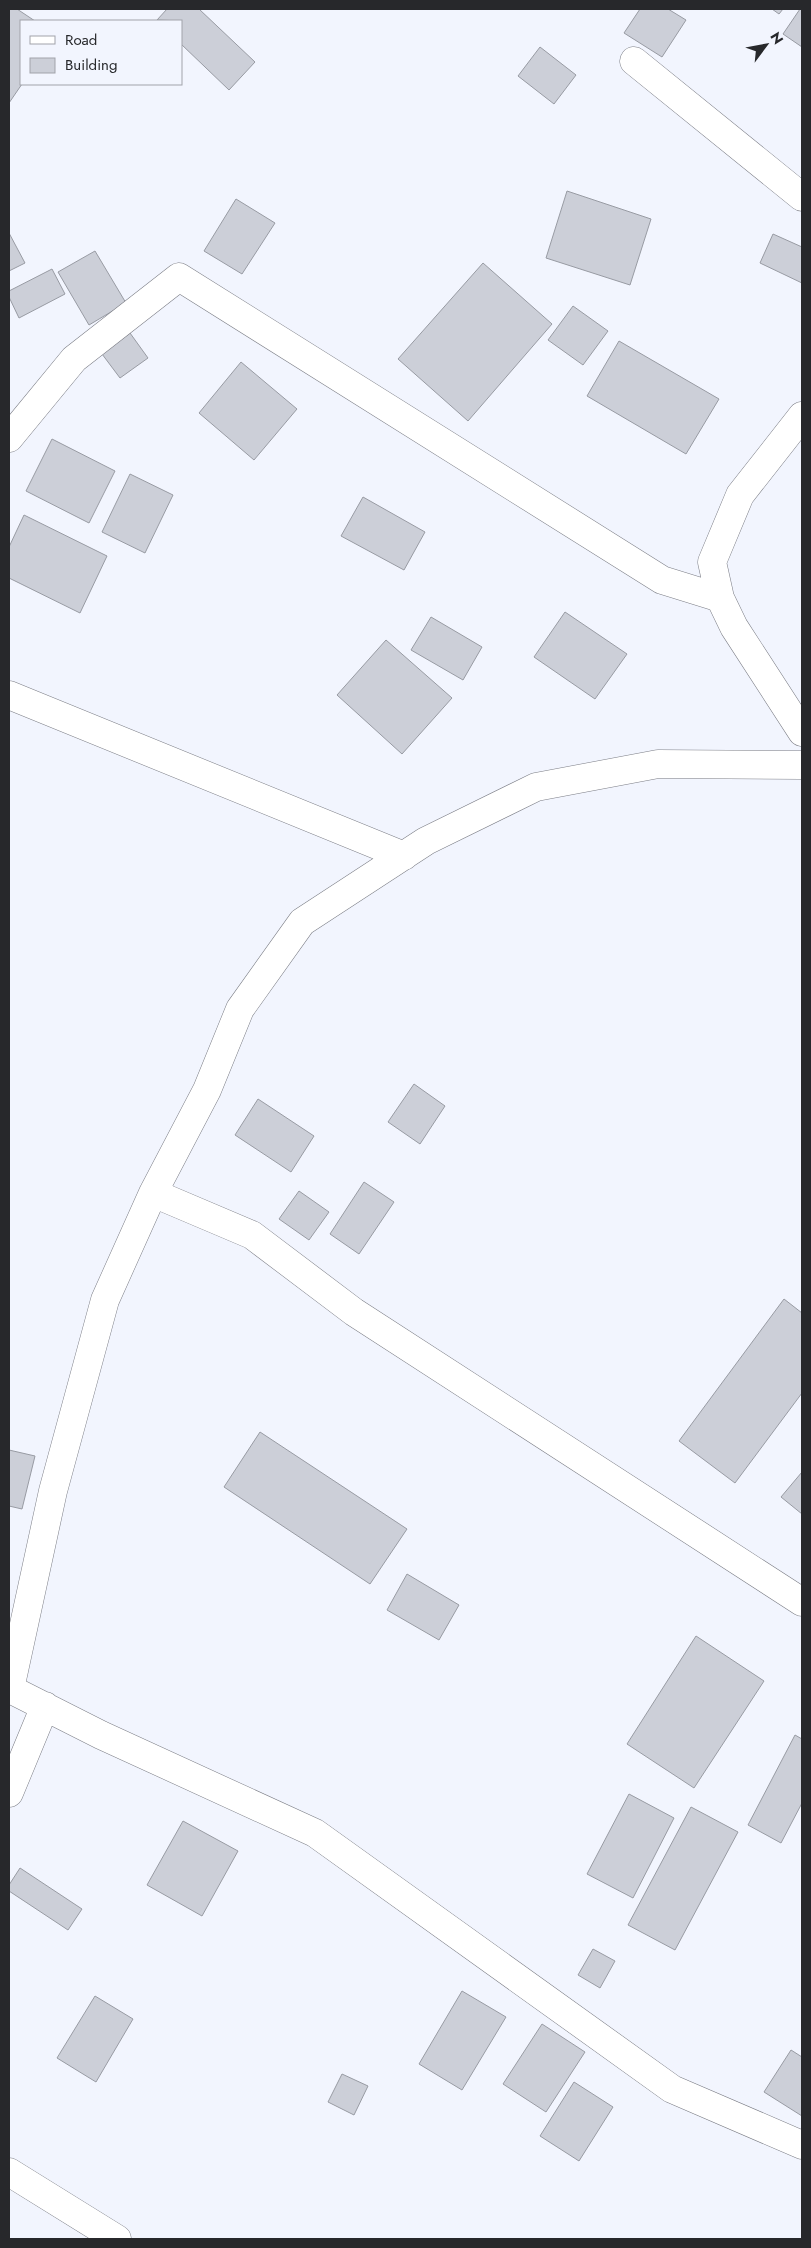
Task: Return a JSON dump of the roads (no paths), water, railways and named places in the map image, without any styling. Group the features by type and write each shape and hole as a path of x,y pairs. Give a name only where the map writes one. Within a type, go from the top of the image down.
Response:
{"street":[{"path":"634,61 802,197"},
{"path":"9,438 74,360 179,277 662,580 720,598"},
{"path":"802,416 740,495 712,562 720,598 734,627 802,732"},
{"path":"9,696 404,856"},
{"path":"802,765 658,764 536,787 426,841 302,922 240,1008 207,1090 153,1194 105,1300 52,1491 10,1688 101,1735 315,1832 672,2089 802,2145"},
{"path":"153,1194 252,1235 354,1312 802,1602"},
{"path":"9,1793 44,1706"},
{"path":"9,2172 117,2239"}]}
